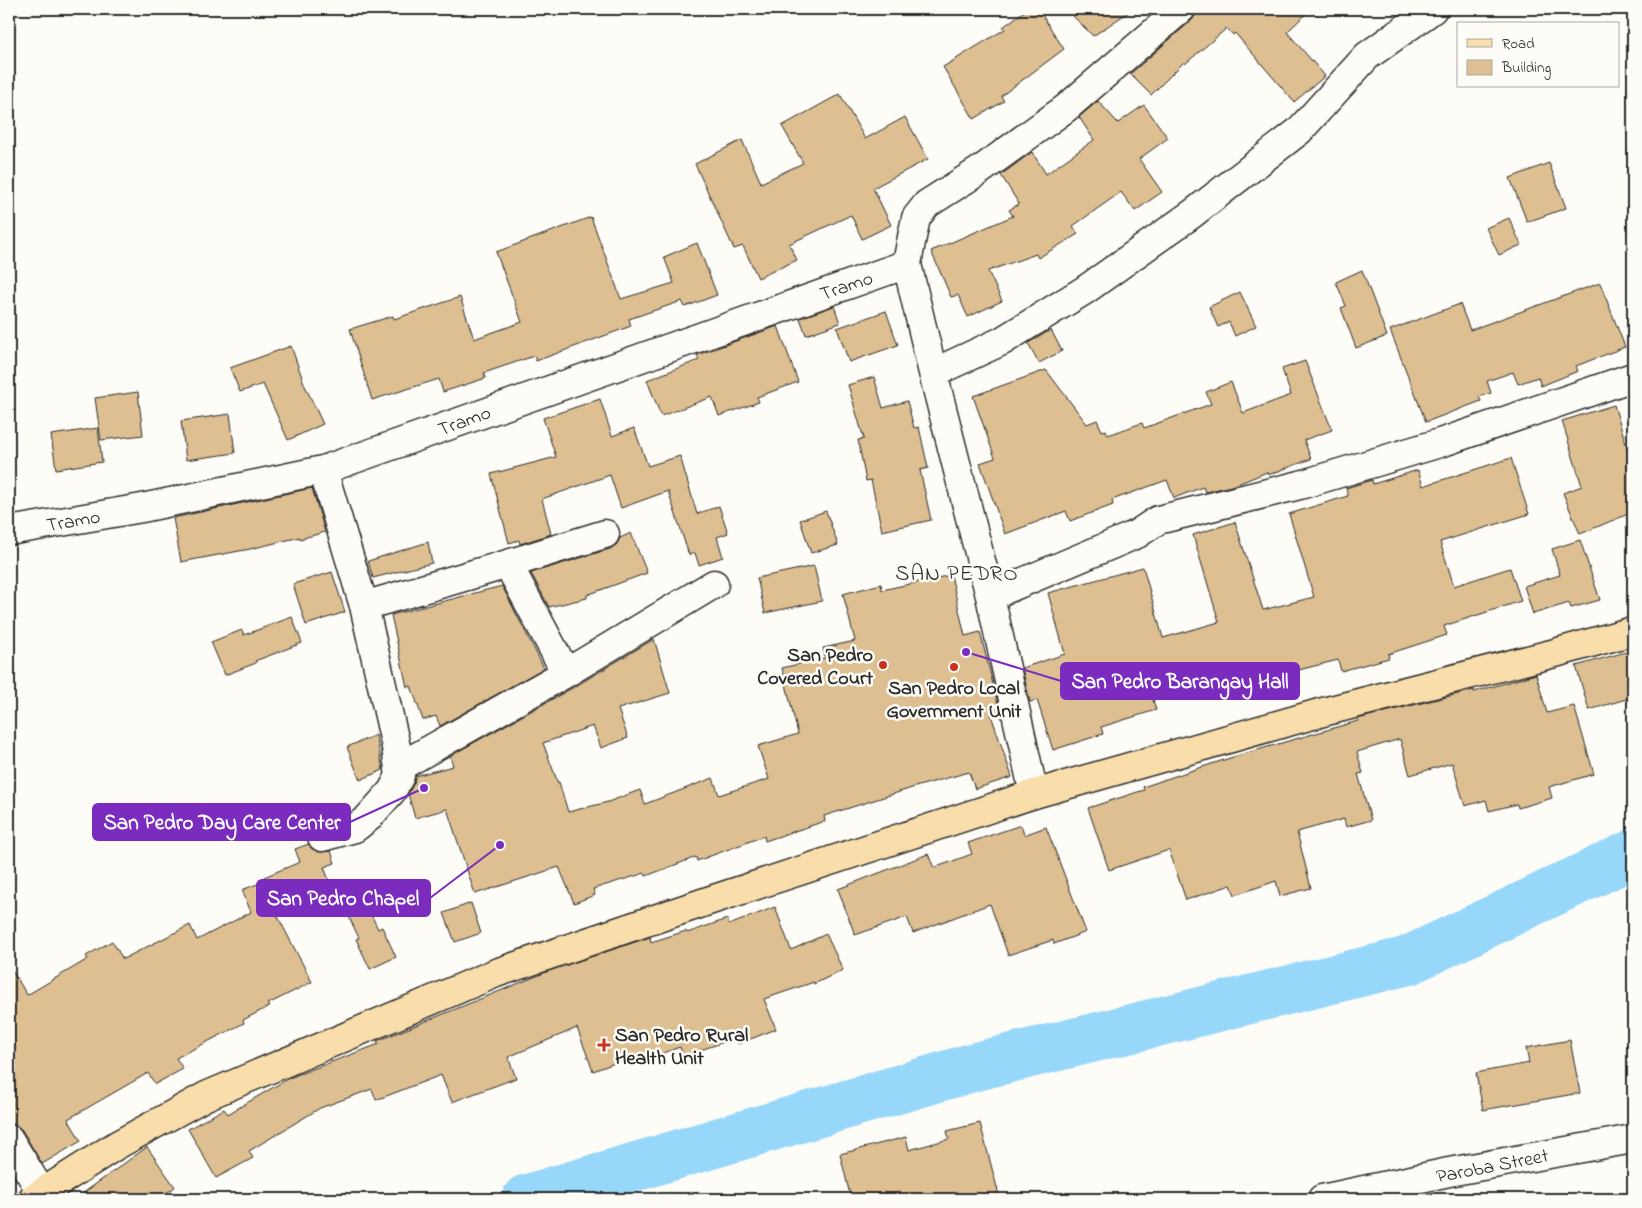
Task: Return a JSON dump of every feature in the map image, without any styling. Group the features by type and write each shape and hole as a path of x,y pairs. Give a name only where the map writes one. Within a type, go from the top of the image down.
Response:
{"main road":[{"path":"37,1196 117,1146 206,1096 496,973 1034,794 1322,712 1555,653 1633,631"}],"street":[{"path":"1034,794 990,596 907,264 916,218 927,204 982,169 1066,108 1180,9"},
{"path":"933,373 1002,341 1069,300 1192,214 1298,131 1367,56 1433,9"},
{"name":"Tramo","path":"9,531 151,506 323,470 907,264"},
{"path":"990,596 1137,534 1158,520 1300,485 1443,442 1633,377"},
{"path":"322,837 355,828 368,818 392,791 400,776 364,606 323,470"},
{"path":"364,606 605,534"},
{"path":"508,564 566,673"},
{"path":"399,766 566,673 714,584"},
{"path":"9,1139 37,1196"},
{"name":"Paroba Street","path":"1322,1199 1449,1172 1633,1139"}],"building":[{"path":"1027,9 1038,9 1064,49 1001,96 1004,101 974,119 943,67 1005,29 1003,27"},
{"path":"1066,9 1133,9 1093,36"},
{"path":"1196,9 1311,9 1287,32 1325,76 1294,102 1235,33 1233,35 1227,28 1185,64 1184,62 1151,95 1130,74 1191,21 1196,15"},
{"path":"840,94 865,139 905,117 928,159 873,188 891,225 862,239 851,215 789,244 797,260 758,278 743,246 734,249 695,164 742,140 761,183 803,163 782,126"},
{"path":"1098,101 1118,123 1144,105 1168,138 1139,159 1162,192 1135,211 1121,192 1073,226 1078,234 1038,258 1036,254 988,271 1002,301 968,317 958,295 951,297 931,251 1013,216 1009,210 1019,204 1001,175 1032,152 1046,174 1094,140 1079,117"},
{"path":"1549,163 1566,208 1527,222 1510,178"},
{"path":"591,217 621,299 674,283 664,257 697,243 717,295 685,307 682,301 629,319 631,326 536,361 534,356 484,373 486,378 443,392 439,379 372,400 350,329 393,316 394,319 460,297 474,339 522,322 496,252"},
{"path":"1509,218 1521,245 1499,255 1486,228"},
{"path":"1362,270 1387,336 1356,348 1341,308 1346,306 1336,282"},
{"path":"1600,283 1625,347 1576,366 1578,371 1541,386 1538,377 1518,384 1513,372 1487,381 1491,393 1479,397 1481,401 1426,422 1390,330 1460,304 1470,330"},
{"path":"1240,292 1256,326 1235,336 1229,322 1218,327 1209,307"},
{"path":"834,306 840,323 806,335 800,318"},
{"path":"886,311 898,345 849,362 837,328"},
{"path":"778,326 798,382 757,397 759,402 719,416 712,397 661,416 647,380 699,360 697,355"},
{"path":"1051,330 1062,351 1039,363 1028,343"},
{"path":"291,346 305,386 323,424 288,440 263,384 240,392 230,368"},
{"path":"1305,361 1332,430 1304,440 1311,459 1268,475 1267,472 1235,485 1205,492 1203,487 1174,498 1167,480 1112,500 1113,505 1070,521 1066,511 1005,534 980,463 995,458 973,396 1046,370 1087,424 1097,420 1102,431 1106,430 1108,435 1142,423 1144,428 1211,404 1206,392 1231,382 1243,413 1291,395 1282,369"},
{"path":"874,377 883,408 907,401 914,428 919,427 928,468 920,470 931,520 882,531 871,480 866,481 858,440 864,439 848,385"},
{"path":"138,392 143,435 101,440 95,398"},
{"path":"600,399 612,436 634,428 648,466 680,456 697,514 719,506 728,533 717,537 723,557 699,565 695,553 689,555 668,491 621,508 610,475 542,499 551,534 520,544 519,540 509,543 491,474 556,457 543,418"},
{"path":"1614,405 1633,466 1633,512 1580,534 1563,493 1582,486 1562,421"},
{"path":"230,414 235,453 186,460 181,421"},
{"path":"98,428 102,462 56,469 51,435"},
{"path":"1511,458 1529,514 1440,542 1454,586 1510,568 1521,601 1444,626 1447,635 1388,654 1389,658 1341,671 1338,660 1283,674 1285,681 1223,698 1218,681 1153,700 1156,710 1101,727 1103,734 1053,750 1037,700 1030,702 1022,668 1065,654 1048,593 1143,567 1163,638 1219,622 1193,535 1235,522 1263,610 1314,597 1289,514 1348,496 1346,488 1372,480 1373,484 1418,470 1423,486"},
{"path":"312,488 325,532 300,539 300,537 181,562 173,518"},
{"path":"826,511 838,545 811,553 800,520"},
{"path":"631,533 647,573 587,595 587,598 549,607 531,573 610,549 617,544 620,538"},
{"path":"1580,540 1600,600 1571,608 1569,603 1533,614 1524,586 1560,575 1552,549"},
{"path":"428,542 432,563 373,578 368,561"},
{"path":"814,566 822,601 765,613 757,578"},
{"path":"332,572 345,612 306,625 293,584"},
{"path":"951,575 965,636 980,632 1000,712 991,715 1012,777 975,789 969,772 915,787 824,816 825,821 765,841 764,836 697,861 696,857 646,876 645,873 593,889 595,895 574,903 559,867 475,894 447,809 415,818 408,794 414,783 415,776 453,766 450,756 574,687 654,639 670,693 618,709 628,738 601,748 593,726 543,743 559,782 568,812 608,802 640,790 645,804 713,778 719,795 769,779 758,746 798,734 782,668 825,658 823,648 855,641 843,594 881,584 882,590"},
{"path":"502,586 544,668 440,726 436,716 423,720 411,686 407,687 391,615"},
{"path":"292,617 302,643 225,675 211,642 242,630 244,635"},
{"path":"1633,650 1633,697 1589,710 1576,666"},
{"path":"1536,674 1547,713 1574,706 1594,774 1549,787 1552,798 1518,808 1517,804 1489,811 1486,800 1465,806 1452,763 1410,775 1400,739 1357,752 1363,773 1358,774 1371,820 1346,827 1344,819 1297,832 1311,888 1280,896 1276,881 1235,895 1231,885 1186,900 1169,850 1109,870 1088,808 1144,790 1143,787 1184,773 1358,721 1357,719 1474,690 1474,692"},
{"path":"376,735 383,770 360,780 347,747"},
{"path":"1021,825 1024,835 1046,827 1086,932 1054,944 1053,940 1008,955 990,904 913,933 907,917 855,935 838,889 928,854 934,868 972,854 968,843"},
{"path":"309,844 311,848 318,852 331,851 335,863 324,867 333,891 277,915 312,982 268,1004 270,1006 243,1020 244,1023 176,1058 183,1069 155,1084 148,1073 68,1119 81,1141 42,1164 22,1130 16,1125 9,1123 9,965 27,995 88,959 86,956 112,941 123,959 190,925 197,940 251,912 242,890 265,881 264,877 300,862 295,849"},
{"path":"471,903 481,933 455,942 444,913"},
{"path":"775,907 791,950 826,934 843,970 814,984 814,982 764,999 776,1029 738,1044 736,1038 683,1056 680,1047 637,1063 634,1056 593,1071 577,1028 508,1057 516,1078 452,1102 441,1075 376,1100 372,1089 320,1108 249,1151 253,1158 216,1178 188,1129 224,1109 228,1114 289,1078 379,1044 377,1041 549,971 650,937 651,942 686,931 687,933 727,919 729,925"},
{"path":"368,908 378,929 382,927 396,957 370,969 356,939 359,938 349,917"},
{"path":"1570,1040 1580,1093 1483,1110 1476,1073 1529,1063 1526,1048"},
{"path":"980,1123 1000,1199 851,1199 840,1154 906,1137 909,1150 949,1139 947,1131"},
{"path":"147,1147 175,1187 158,1199 75,1199"}],"waterway":[{"path":"526,1199 974,1067 1407,961 1633,854"}],"place":[{"name":"San Pedro Barangay Hall","path":"966,652"},
{"name":"San Pedro Covered Court","path":"883,665"},
{"name":"San Pedro Local Government Unit","path":"954,667"},
{"name":"San Pedro Day Care Center","path":"424,788"},
{"name":"San Pedro Chapel","path":"500,845"},
{"name":"San Pedro Rural Health Unit","path":"604,1045"}],"district":[{"name":"SAN PEDRO","path":"957,572"}]}
